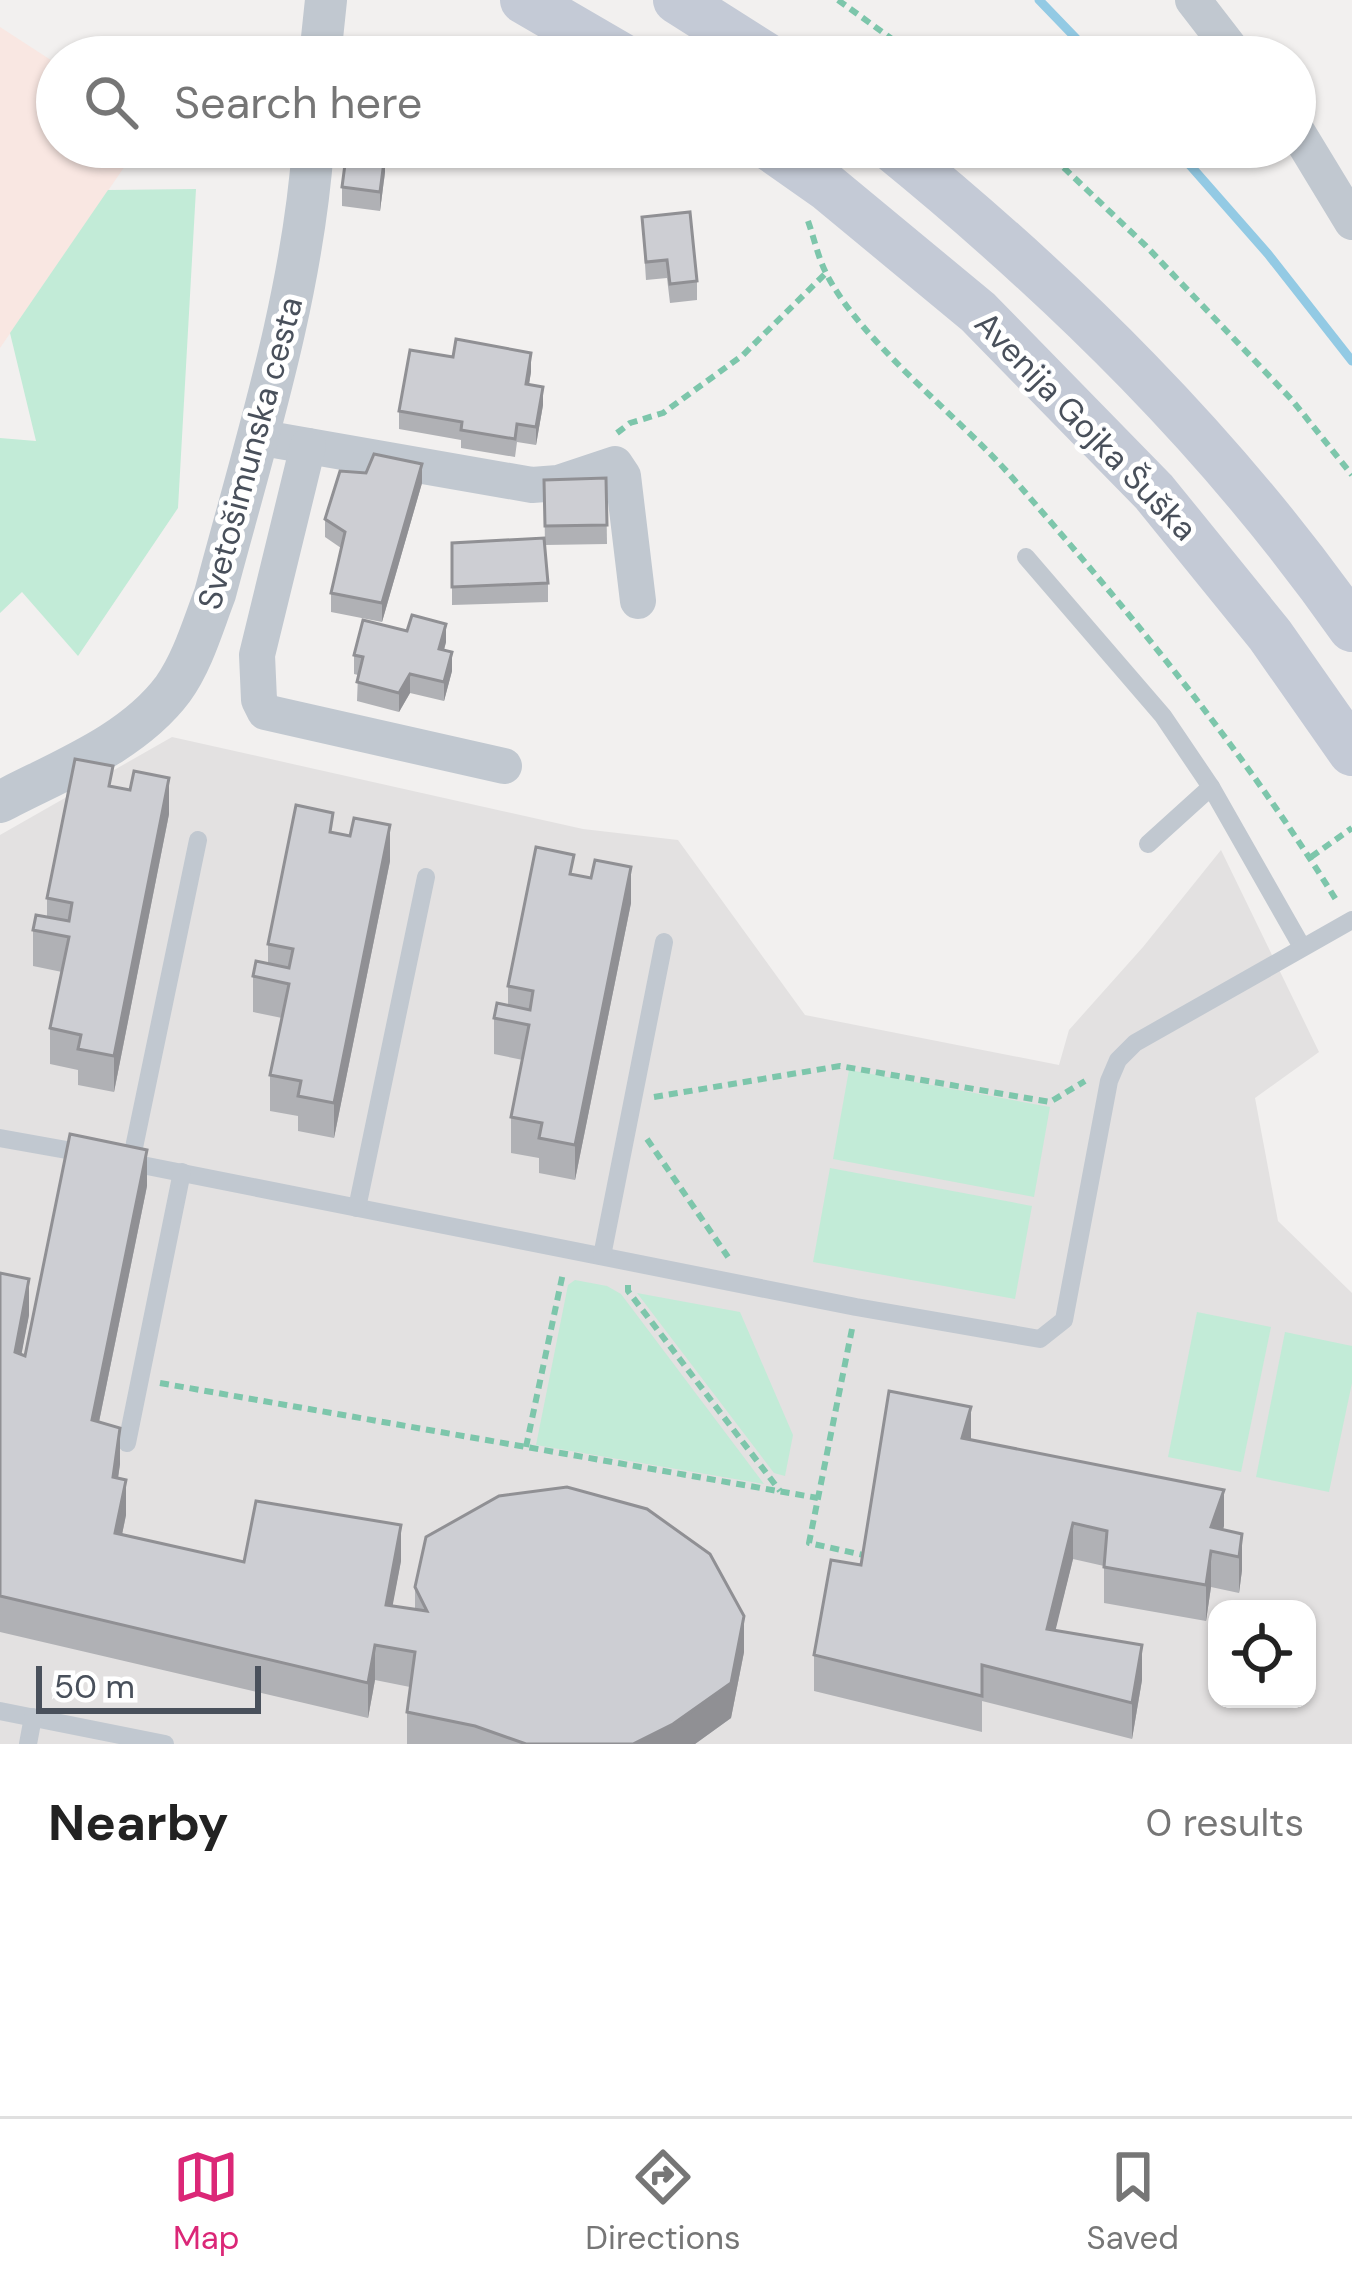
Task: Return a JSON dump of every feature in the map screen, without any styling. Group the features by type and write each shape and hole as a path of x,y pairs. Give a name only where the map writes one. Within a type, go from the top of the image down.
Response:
{"main road":[{"path":"524,0 586,36"},
{"path":"677,0 734,36"},
{"name":"Avenija Gojka Šuška","path":"799,168 978,312 1154,492 1270,635 1352,752"},
{"path":"917,168 985,224 1134,364 1226,467 1352,628"}],"street":[{"path":"322,36 326,0"},
{"path":"1193,0 1221,36"},
{"path":"1316,163 1352,222"},
{"name":"Svetošimunska cesta","path":"0,802 107,746 146,717 173,688 197,641 215,594 257,437 307,222 311,168"},
{"path":"257,437 532,485 559,483 615,464 623,476 638,602"},
{"path":"308,446 257,655 259,700 266,712 505,766"}],"lane":[{"path":"1026,557 1163,716 1211,788 1302,947"},
{"path":"1148,844 1211,788"},
{"path":"131,1162 198,839"},
{"path":"357,1208 426,877"},
{"path":"0,1138 1040,1340 1064,1320 1109,1081 1118,1060 1135,1042 1351,921"},
{"path":"602,1256 664,942"},
{"path":"127,1443 182,1172"},
{"path":"0,1711 165,1744"},
{"path":"28,1744 33,1718"}],"path":[{"path":"838,0 888,36"},
{"path":"1064,168 1146,246 1292,400 1352,475"},
{"path":"613,436 630,423 662,413 743,355 826,274 866,329 1007,472 1162,655 1351,921"},
{"path":"1310,858 1352,828"},
{"path":"730,1260 631,1107 840,1066 1050,1102 1118,1060"},
{"path":"526,1447 564,1269"},
{"path":"628,1282 628,1291 780,1491"},
{"path":"852,1328 809,1543 868,1556"},
{"path":"140,1379 818,1498"}],"shaded area":[{"path":"0,27 36,50 36,168 124,168 0,348"},
{"path":"172,737 583,829 678,840 805,1015 1059,1065 1069,1030 1221,850 1319,1052 1255,1098 1278,1221 1352,1293 1352,1744 0,1744 0,835"}],"green space":[{"path":"196,189 178,508 78,656 22,592 0,613 0,438 36,441 10,333 108,190"},
{"path":"849,1070 1050,1107 1034,1197 833,1159"},
{"path":"830,1168 1032,1206 1015,1299 813,1262"},
{"path":"575,1280 621,1294 764,1484 536,1445 568,1285"},
{"path":"637,1293 740,1312 793,1435 785,1476 774,1473"},
{"path":"1197,1312 1271,1327 1241,1472 1168,1457"},
{"path":"1285,1332 1352,1346 1352,1383 1329,1492 1256,1477"}],"building":[{"path":"344,168 383,168 380,192 342,187"},
{"path":"690,212 697,281 670,284 667,260 646,262 642,217"},
{"path":"456,339 531,353 526,384 543,387 536,427 517,424 515,439 461,430 462,422 399,411 410,350 453,357"},
{"path":"374,454 422,464 382,603 331,593 345,532 325,519 340,471 366,473"},
{"path":"606,478 607,525 545,526 544,480"},
{"path":"544,538 548,583 452,587 452,543"},
{"path":"412,615 446,624 439,649 452,652 444,682 410,674 399,693 357,682 363,657 354,655 363,620 407,631"},
{"path":"75,759 113,766 109,786 130,790 134,771 169,778 114,1056 78,1049 81,1035 50,1028 69,937 33,930 36,915 69,921 72,903 47,898"},
{"path":"296,805 333,813 330,832 350,836 354,818 390,825 334,1103 298,1096 301,1081 270,1075 289,984 253,976 256,961 289,968 293,949 268,944"},
{"path":"536,847 574,855 570,874 591,878 595,860 631,867 575,1145 539,1138 542,1123 511,1117 529,1025 494,1018 497,1003 530,1010 533,991 508,986"},
{"path":"70,1134 147,1150 92,1420 120,1428 113,1477 126,1480 115,1533 244,1562 256,1501 401,1525 386,1605 427,1611 415,1587 426,1537 499,1496 567,1487 647,1509 710,1554 744,1616 731,1683 673,1724 633,1744 526,1744 475,1726 407,1712 415,1652 375,1645 368,1683 0,1596 0,1273 29,1279 15,1352 25,1356"},
{"path":"889,1391 971,1407 962,1438 1224,1490 1211,1527 1242,1534 1239,1557 1211,1551 1206,1585 1104,1567 1107,1531 1073,1523 1047,1629 1142,1645 1132,1703 982,1665 982,1696 814,1655 831,1560 861,1565"}],"waterway":[{"path":"1039,0 1074,36"},
{"path":"1192,168 1352,361"}]}
